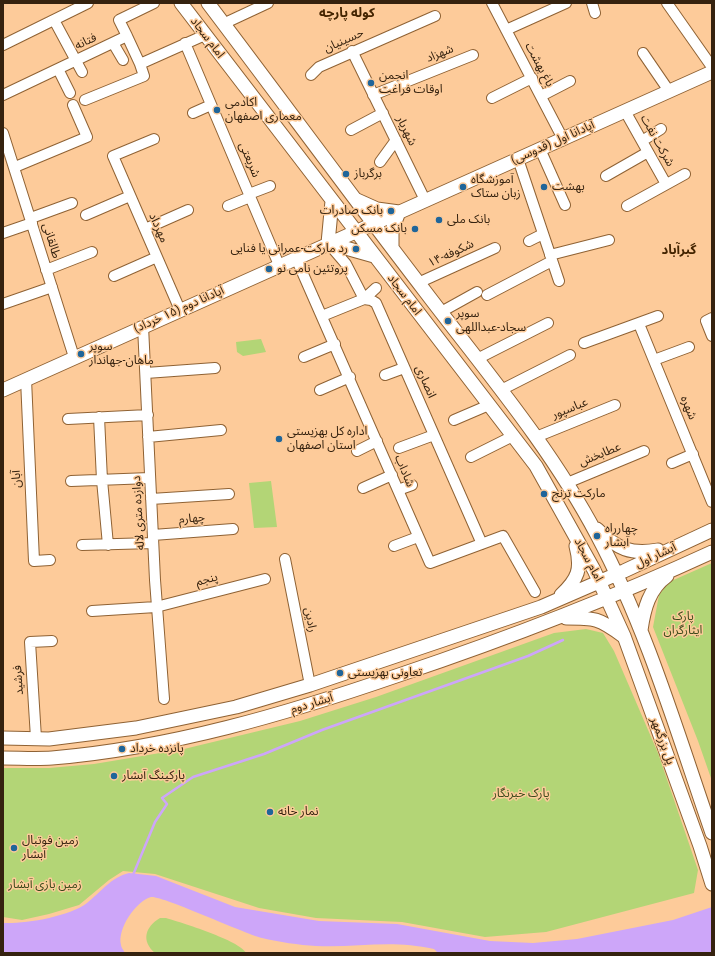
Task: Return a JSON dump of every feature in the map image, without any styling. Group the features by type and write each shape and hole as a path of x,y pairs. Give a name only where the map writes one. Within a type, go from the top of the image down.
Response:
{"main road":[{"name":"امام سجاد","path":"181,3 536,466 608,599"},
{"name":"امام سجاد","path":"208,3 354,199 536,437 567,483 589,521 624,592"},
{"name":"آپادانا اول (قدوسی)","path":"356,231 712,72"},
{"path":"276,128 292,115"},
{"path":"354,199 377,209 399,212 392,230 392,248"},
{"path":"332,201 328,243 374,256"},
{"name":"آپادانا دوم (۱۵ خرداد)","path":"3,390 356,231"},
{"path":"589,521 606,539 624,549 641,553 678,546"},
{"name":"آبشار اول","path":"599,582 712,530"},
{"path":"553,602 571,585 579,570 579,557 573,532"},
{"name":"آبشار اول","path":"608,599 712,552"},
{"path":"641,630 650,595 659,582 682,566"},
{"name":"آبشار دوم","path":"3,738 49,739 136,728 236,706 310,685 486,626 553,602 599,582"},
{"name":"پل بزرگمهر","path":"624,592 641,630 712,833"},
{"name":"آبشار دوم","path":"3,758 50,758 139,747 241,725 315,704 491,644 608,599"},
{"name":"پل بزرگمهر","path":"608,599 624,636 708,869 712,884"},
{"path":"556,618 592,618 608,624 624,636"},
{"path":"486,626 491,644"}],"street":[{"path":"3,45 88,3"},
{"path":"85,100 144,76 140,64 119,20 154,3"},
{"path":"224,24 268,3"},
{"name":"باغ بهشت","path":"492,3 563,139"},
{"path":"506,30 566,3"},
{"path":"667,3 712,66"},
{"name":"حسینیان","path":"311,75 319,67 352,51 434,16"},
{"path":"54,20 82,72"},
{"path":"140,64 205,35"},
{"name":"فتانه","path":"3,95 127,36"},
{"path":"113,43 123,60"},
{"name":"شریعتی","path":"185,43 279,265"},
{"name":"شهریار","path":"352,51 425,200"},
{"path":"643,53 669,91"},
{"name":"شهزاد","path":"374,95 472,55"},
{"path":"58,69 70,93"},
{"path":"492,98 532,78"},
{"path":"541,96 570,81"},
{"path":"10,165 87,137 72,105"},
{"path":"193,113 211,105"},
{"name":"شرکت نفت","path":"625,111 666,184"},
{"path":"351,130 383,113"},
{"path":"642,141 661,129"},
{"name":"طالقانی","path":"3,133 10,165 32,221 74,357"},
{"name":"مهرداد","path":"154,139 113,156 180,310"},
{"path":"380,162 396,140"},
{"path":"540,149 565,205"},
{"path":"606,176 648,152"},
{"path":"518,159 559,281"},
{"path":"627,206 685,174"},
{"path":"228,206 270,186"},
{"path":"86,215 130,196"},
{"path":"3,233 72,203"},
{"path":"145,229 188,210"},
{"path":"529,241 543,234"},
{"path":"487,295 551,258 609,240"},
{"name":"انصاری","path":"328,243 346,264 364,299 371,300 376,303 482,544"},
{"name":"۱۴-شکوفه","path":"418,283 494,248"},
{"path":"46,270 92,252"},
{"path":"114,276 157,257"},
{"name":"شاداب","path":"296,258 350,377 430,564 503,536 535,592"},
{"path":"3,304 52,287"},
{"path":"322,316 364,299 376,288"},
{"path":"441,312 477,292"},
{"path":"584,343 658,316"},
{"path":"712,318 706,320 712,336"},
{"path":"477,359 548,323"},
{"name":"شهره","path":"639,324 712,502"},
{"name":"دوازده متری لاله","path":"144,326 156,607 164,699"},
{"path":"304,357 334,344"},
{"path":"654,360 689,347"},
{"path":"501,390 570,355"},
{"path":"146,373 215,368"},
{"path":"385,376 404,368"},
{"path":"320,390 350,377"},
{"name":"آبان","path":"26,379 34,561 50,560"},
{"path":"454,420 489,405"},
{"name":"عباسپور","path":"536,437 615,405"},
{"path":"68,419 148,415"},
{"path":"99,417 102,480 108,545"},
{"path":"148,437 221,430"},
{"path":"399,448 434,435"},
{"path":"471,457 513,436"},
{"path":"357,450 377,441"},
{"name":"عطابخش","path":"567,483 644,451"},
{"path":"672,462 693,454"},
{"path":"363,488 392,475"},
{"path":"71,481 150,478"},
{"path":"398,490 412,485"},
{"path":"151,499 229,494"},
{"name":"چهارم","path":"82,545 108,545 233,529"},
{"path":"394,546 418,537"},
{"name":"رادین","path":"285,559 310,685"},
{"name":"پنجم","path":"92,611 156,607 265,579"},
{"name":"فرشید","path":"36,738 30,642 52,641"}],"green space":[{"path":"261,339 266,352 243,356 237,352 236,342"},
{"path":"271,481 277,527 254,528 249,483"},
{"name":"پارک ایثارگران","path":"712,563 712,781 698,741 653,627 659,595 669,582"},
{"name":"پارک خبرنگار","path":"586,629 603,633 614,651 658,753 698,870 694,893 546,932 485,937 402,922 316,918 259,908 155,874 123,871 109,880 79,905 22,920 3,917 3,768 49,768 94,764 184,749 300,721 376,697 554,633"},
{"path":"160,918 166,918 184,923 209,932 242,948 246,953 155,953 146,939 148,930"}],"shaded area":[{"path":"129,873 156,876 235,907 319,921 397,924 490,941 533,943 577,939 673,920 712,907 712,953 438,953 434,949 418,946 388,944 331,946 303,945 252,935 186,908 151,897 139,904 129,916 125,924 122,931 121,946 125,953 3,953 3,923 46,919 69,912 87,903 117,878"}],"waterway":[{"path":"133,875 155,822 167,804 162,798 193,777 264,754 322,730 528,656 563,640"}],"place":[{"name":"انجمن اوقات فراغت","path":"371,83"},
{"name":"اکادمی معماری اصفهان","path":"217,110"},
{"name":"برگرباز","path":"346,174"},
{"name":"آموزشگاه زبان ستاک","path":"463,187"},
{"name":"بهشت","path":"544,187"},
{"name":"بانک صادرات","path":"391,211"},
{"name":"بانک ملی","path":"439,220"},
{"name":"بانک مسکن","path":"415,229"},
{"name":"رد مارکت-عمرانی یا فنایی","path":"356,249"},
{"name":"پروتئین نامی نو","path":"269,269"},
{"name":"سوپر سجاد-عبداللهی","path":"448,321"},
{"name":"سوپر ماهان-جهاندار","path":"81,354"},
{"name":"اداره کل بهزیستی استان اصفهان","path":"279,439"},
{"name":"مارکت ترنج","path":"544,494"},
{"name":"چهارراه آبشار","path":"597,536"},
{"name":"تعاونی بهزیستی","path":"340,673"},
{"name":"پانزده خرداد","path":"122,749"},
{"name":"پارکینگ آبشار","path":"114,776"},
{"name":"نمار خانه","path":"270,812"},
{"name":"زمین فوتبال آبشار","path":"14,848"}],"district":[{"name":"کوله پارچه","path":"347,14"},
{"name":"گبرآباد","path":"679,251"}],"park label":[{"name":"زمین بازی آبشار","path":"45,885"}]}
